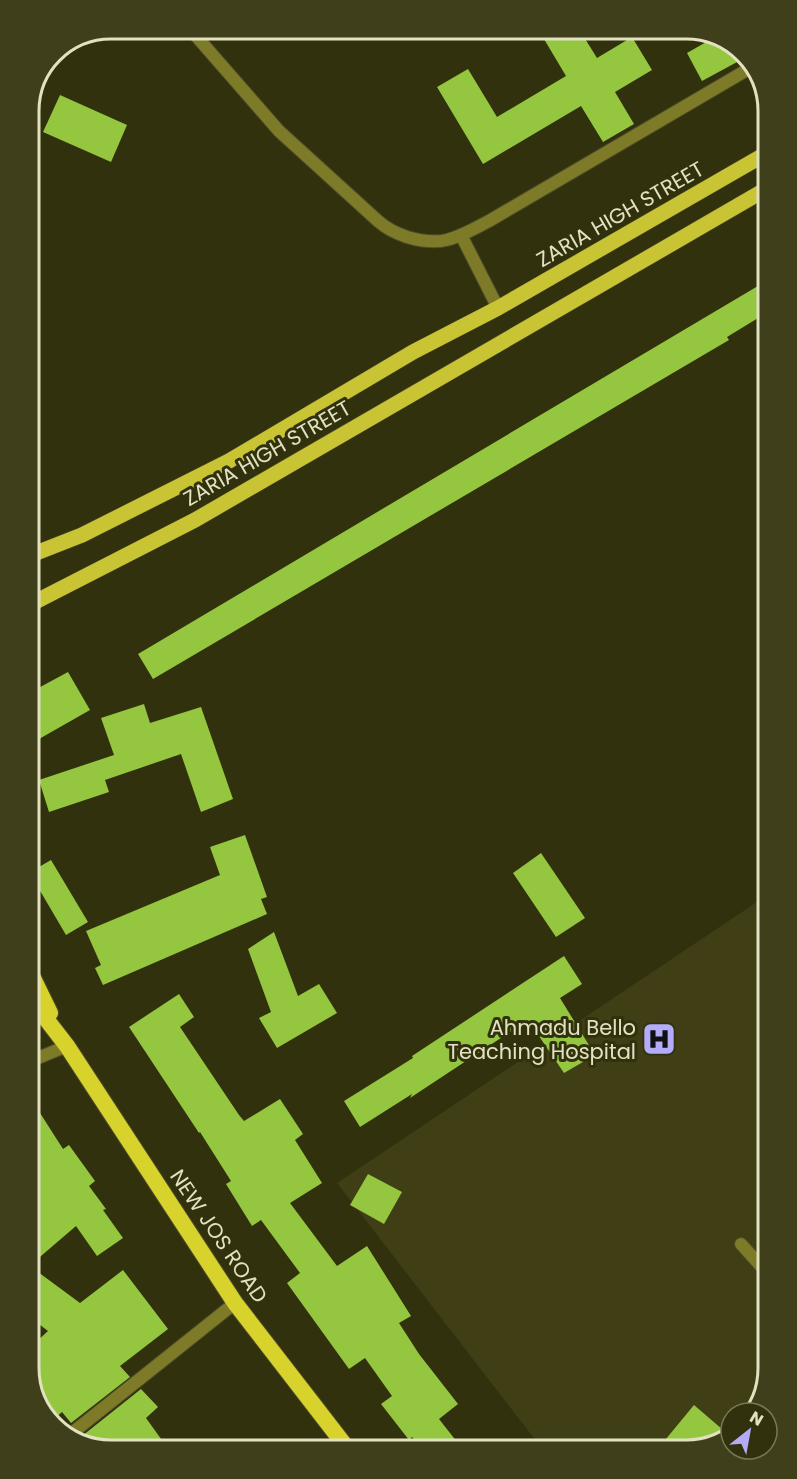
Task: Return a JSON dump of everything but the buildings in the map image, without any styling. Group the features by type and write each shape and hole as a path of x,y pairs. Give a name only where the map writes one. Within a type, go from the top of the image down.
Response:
{"highway":[{"name":"NEW JOS ROAD","path":"39,990 65,1044"},
{"name":"NEW JOS ROAD","path":"39,1010 65,1044 235,1303 341,1440"}],"main road":[{"name":"ZARIA HIGH STREET","path":"39,552 82,535 229,460 413,352 498,308 758,158"},
{"name":"ZARIA HIGH STREET","path":"39,600 195,520 758,194"}],"street":[{"path":"200,39 279,131 390,231 421,241 436,243 461,235 499,215 745,71"},
{"path":"461,235 498,308"},
{"path":"39,1057 65,1044"},
{"path":"741,1244 758,1263"},
{"path":"75,1430 235,1303"}],"shaded area":[{"name":"Ahmadu Bello Teaching Hospital","path":"758,901 758,1368 756,1387 751,1400 719,1401 719,1432 700,1439 535,1440 337,1183"}],"place":[{"name":"Ahmadu Bello Teaching Hospital","path":"659,1039"}]}
